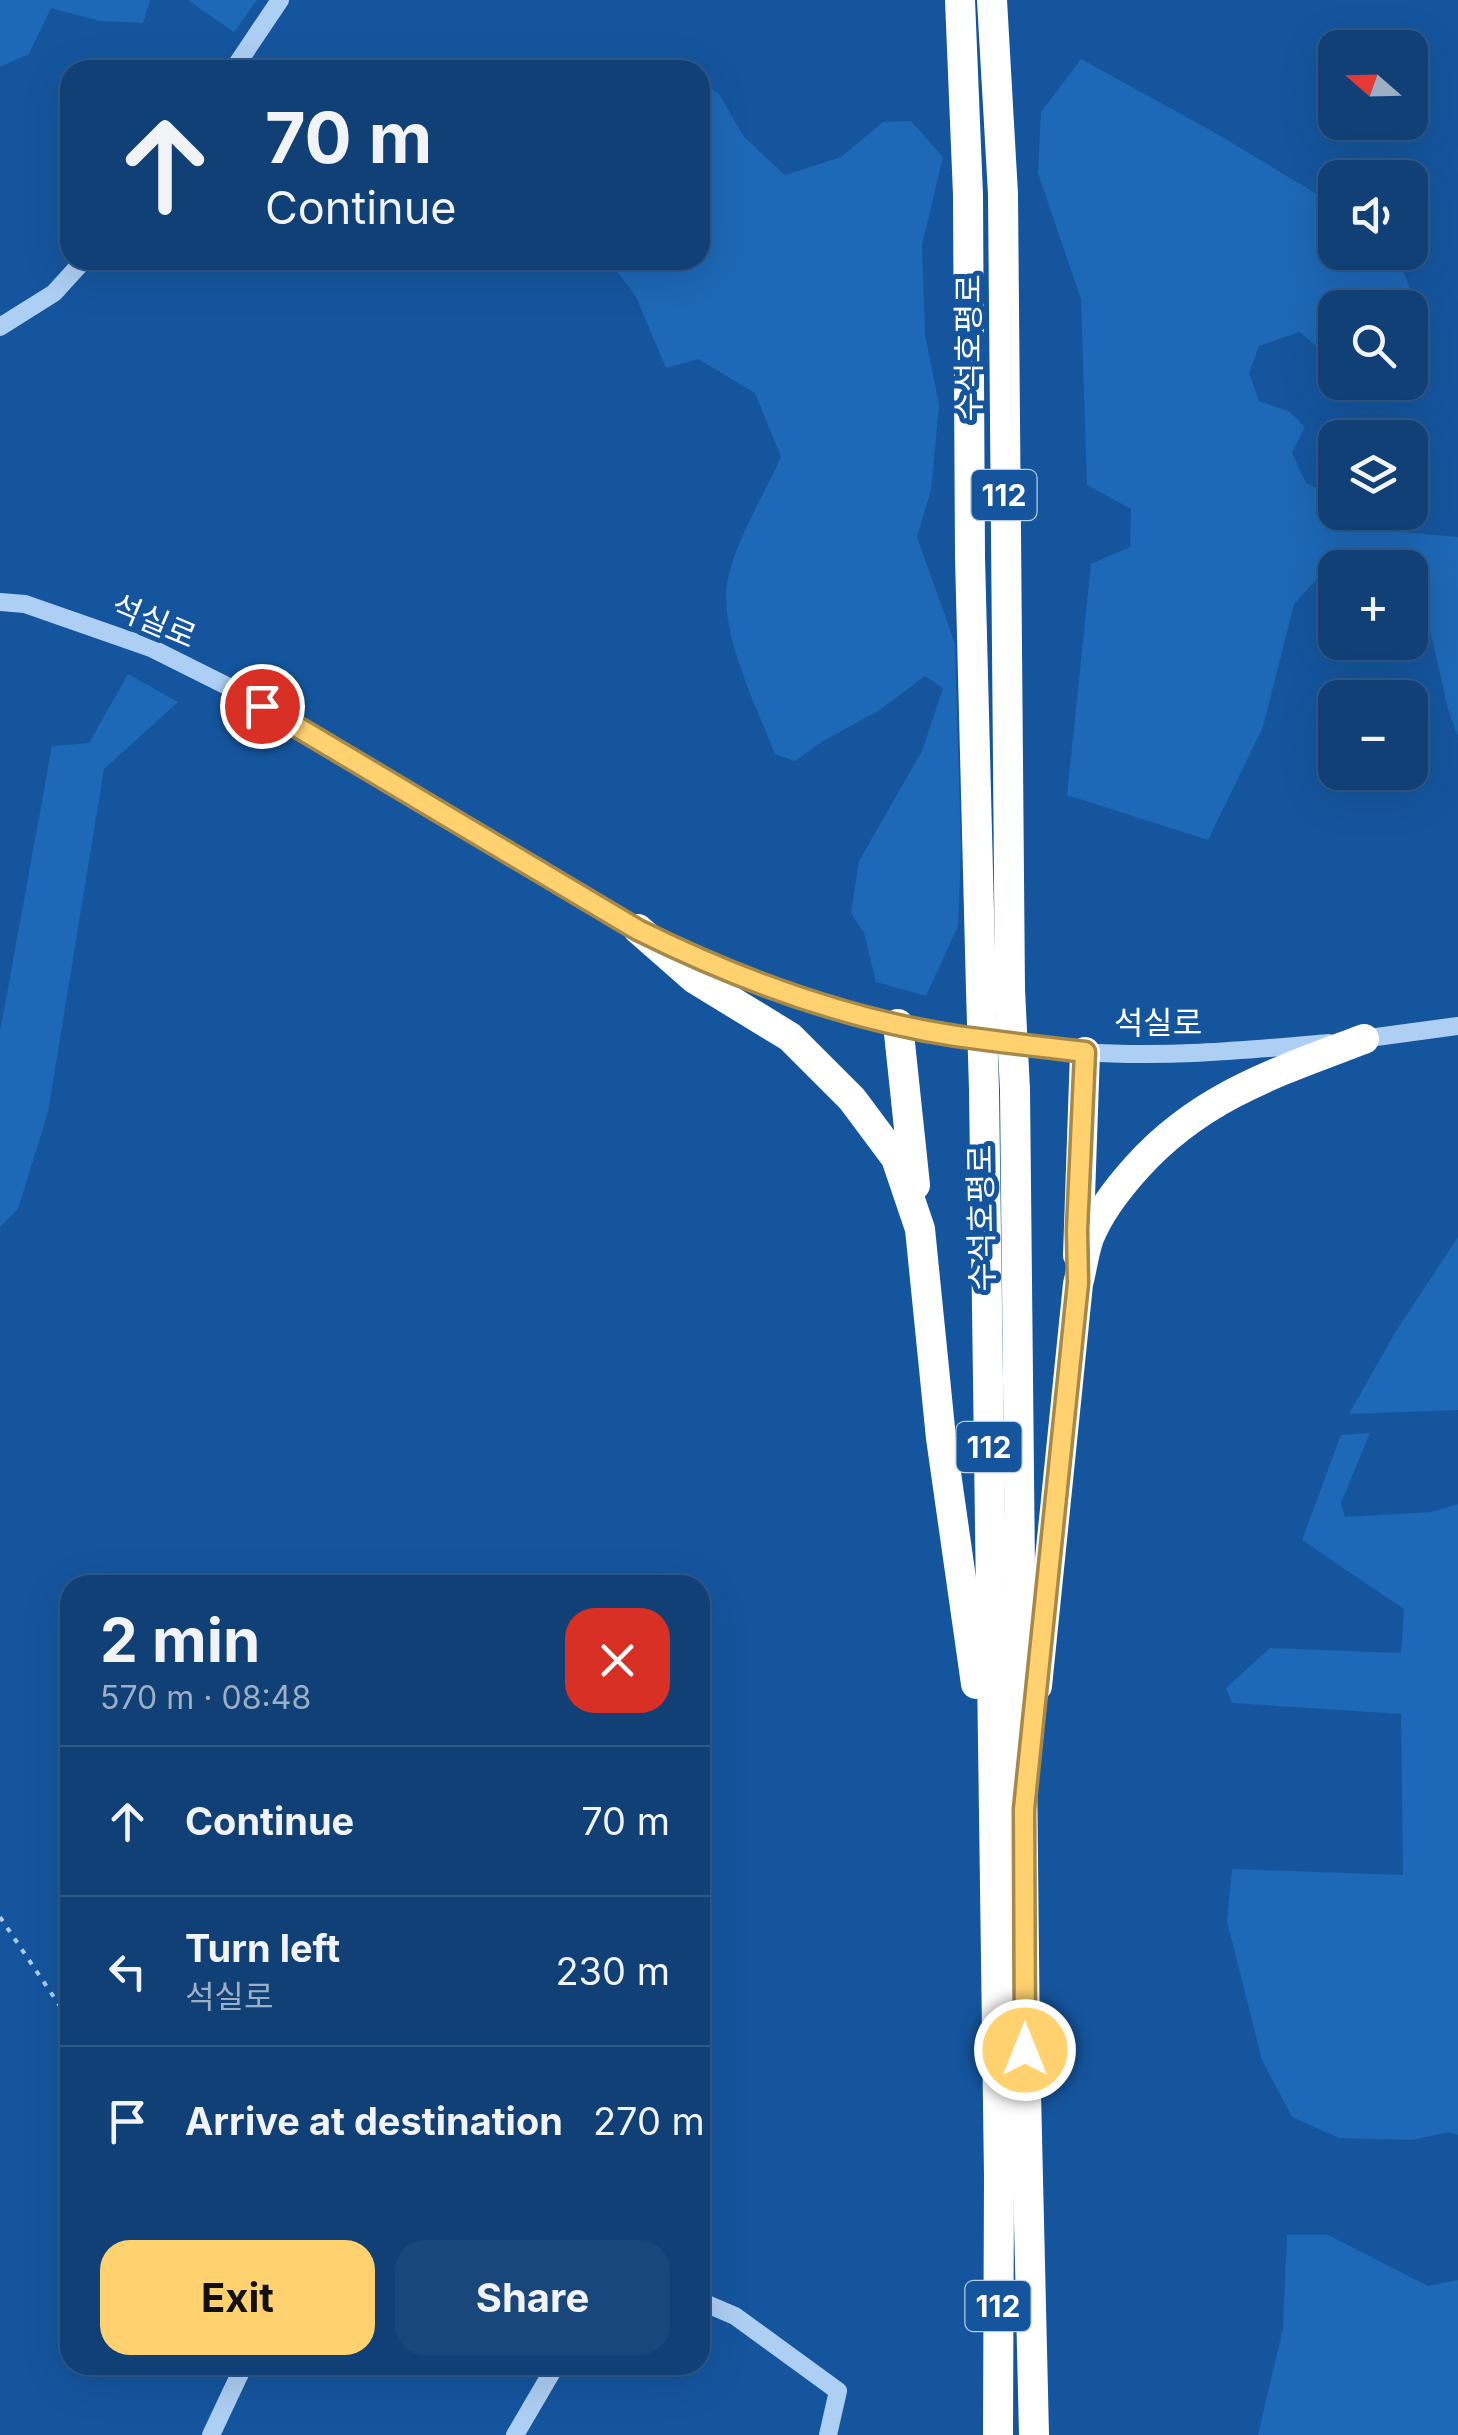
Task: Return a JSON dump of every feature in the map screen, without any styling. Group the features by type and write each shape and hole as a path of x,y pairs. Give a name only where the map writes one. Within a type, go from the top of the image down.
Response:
{"highway":[{"name":"수석호평로","path":"960,0 968,195 970,557 996,990 1015,1090 998,2435"},
{"name":"수석호평로","path":"992,0 1003,194 996,990 984,1090 1034,2435"},
{"path":"638,930 695,979 790,1036 852,1099 896,1158 920,1229"},
{"path":"898,1024 941,1438 1008,1806"},
{"path":"1008,1806 1078,1283 1089,1238 1118,1188 1155,1147 1224,1096 1364,1039"},
{"path":"1078,1283 1085,1052"}],"street":[{"path":"240,60 280,0"},
{"path":"0,327 54,293 75,270"},
{"name":"석실로","path":"0,602 25,604 150,648 234,690 638,930 761,986 953,1036 1085,1052 1183,1054 1364,1039 1458,1026"},
{"path":"710,2305 735,2316 838,2390 828,2435"},
{"path":"211,2435 239,2375"},
{"path":"514,2435 550,2375"}],"path":[{"path":"0,1917 60,2006"}],"shaded area":[{"path":"0,0 150,0 143,23 100,21 51,8 29,54 0,67"},
{"path":"188,0 257,0 234,32"},
{"path":"1081,59 1318,195 1318,270 1402,270 1408,290 1318,290 1318,347 1299,332 1259,346 1249,373 1259,401 1290,412 1305,427 1292,453 1306,483 1318,488 1318,530 1382,530 1458,537 1458,737 1428,628 1428,550 1318,550 1318,578 1294,604 1263,727 1208,840 1067,795 1091,564 1130,547 1131,509 1087,485 1081,299 1038,173 1041,112"},
{"path":"710,88 719,94 744,137 785,175 841,157 883,122 911,121 943,157 922,245 925,335 939,405 931,490 917,537 955,644 961,850 958,926 926,996 876,982 864,933 851,913 859,861 922,751 943,688 925,676 878,711 795,761 775,754 734,648 726,604 735,554 781,457 755,393 698,359 666,368 636,297 616,270 710,270"},
{"path":"128,674 178,702 104,769 48,1112 18,1209 0,1227 0,1032 52,746 89,743"},
{"path":"1458,1237 1458,1410 1349,1414 1396,1331"},
{"path":"1370,1433 1341,1503 1345,1517 1431,1512 1458,1504 1458,2135 1449,2132 1412,2140 1339,2138 1292,2117 1262,2060 1227,1921 1232,1869 1403,1875 1401,1714 1232,1703 1226,1688 1270,1648 1401,1653 1404,1609 1302,1540 1341,1435"},
{"path":"1287,2235 1328,2235 1428,2286 1458,2280 1458,2435 1258,2435 1283,2328"}],"route":[{"path":"262,706 638,930 761,986 863,1016 953,1036 1085,1052 1078,1283 1024,1809 1025,2050"}]}
